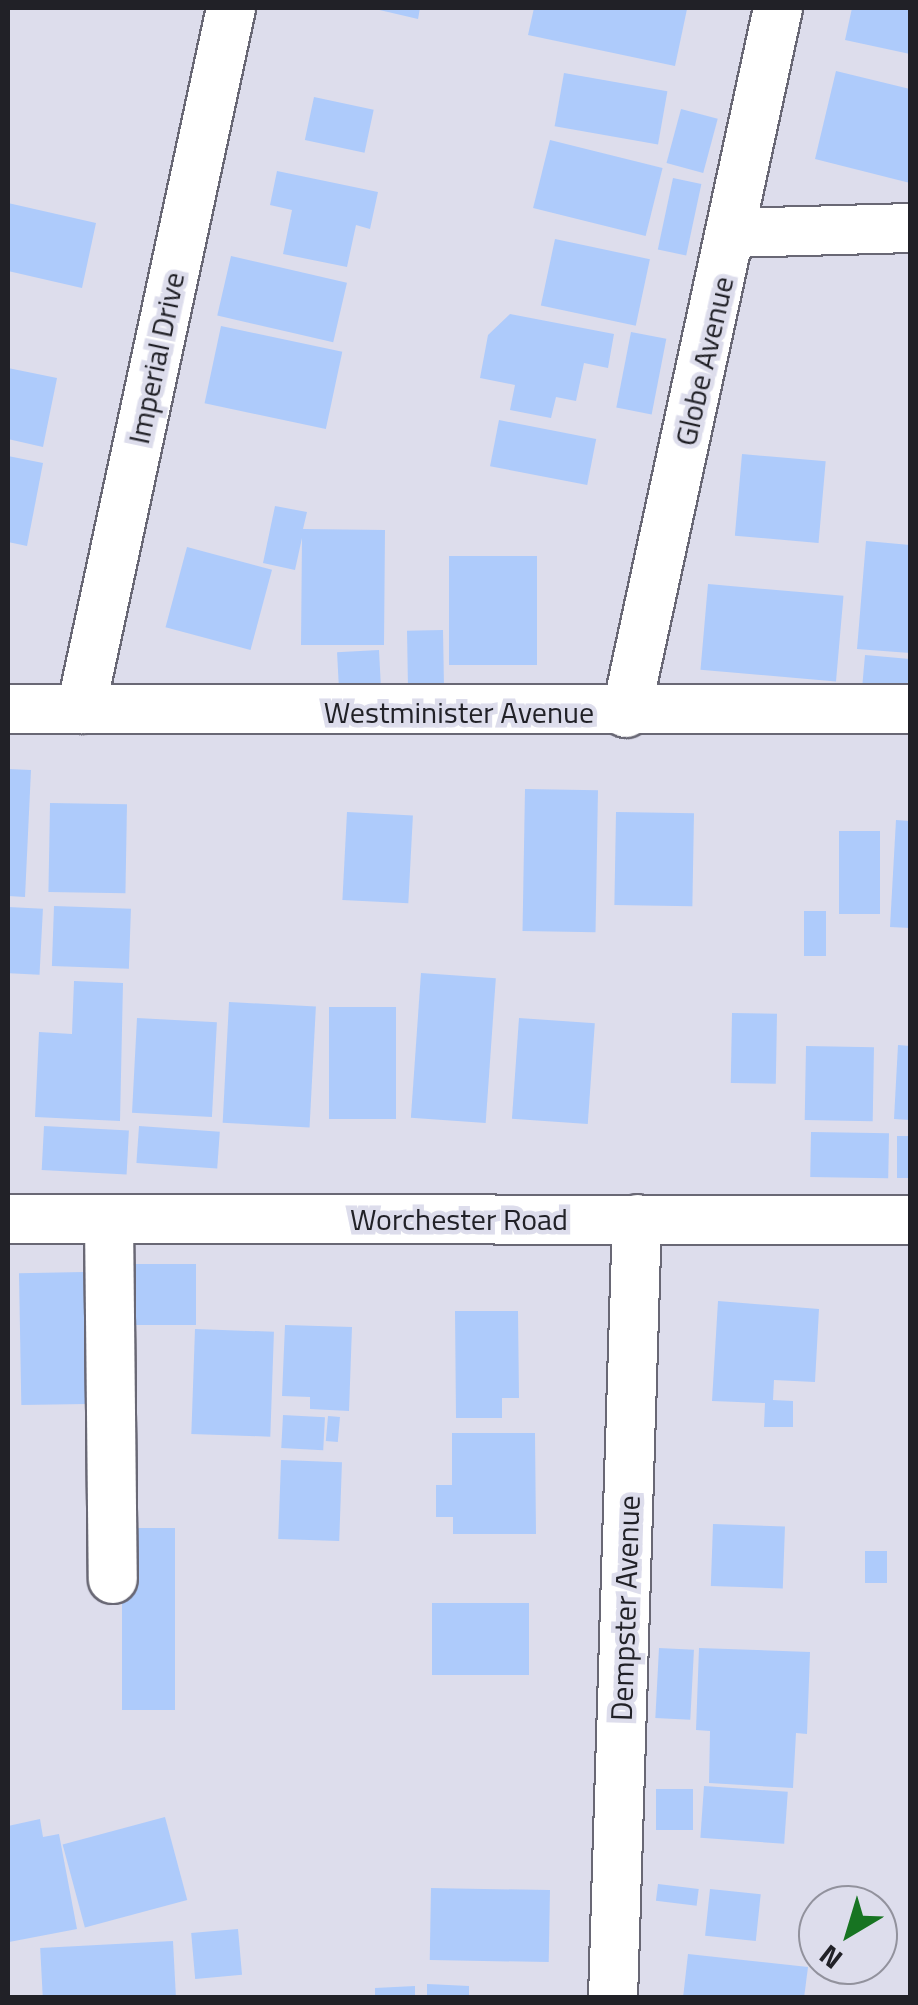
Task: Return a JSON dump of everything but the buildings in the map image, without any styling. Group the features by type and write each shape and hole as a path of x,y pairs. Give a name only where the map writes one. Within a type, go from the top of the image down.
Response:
{"street":[{"name":"Imperial Drive","path":"80,709 232,8"},
{"name":"Globe Avenue","path":"626,713 778,8"},
{"path":"732,233 910,228"},
{"name":"Westminister Avenue","path":"8,708 626,713 910,709"},
{"name":"Dempster Avenue","path":"614,1998 637,1219"},
{"name":"Worchester Road","path":"8,1220 910,1220"},
{"path":"109,1221 112,1579"}]}
